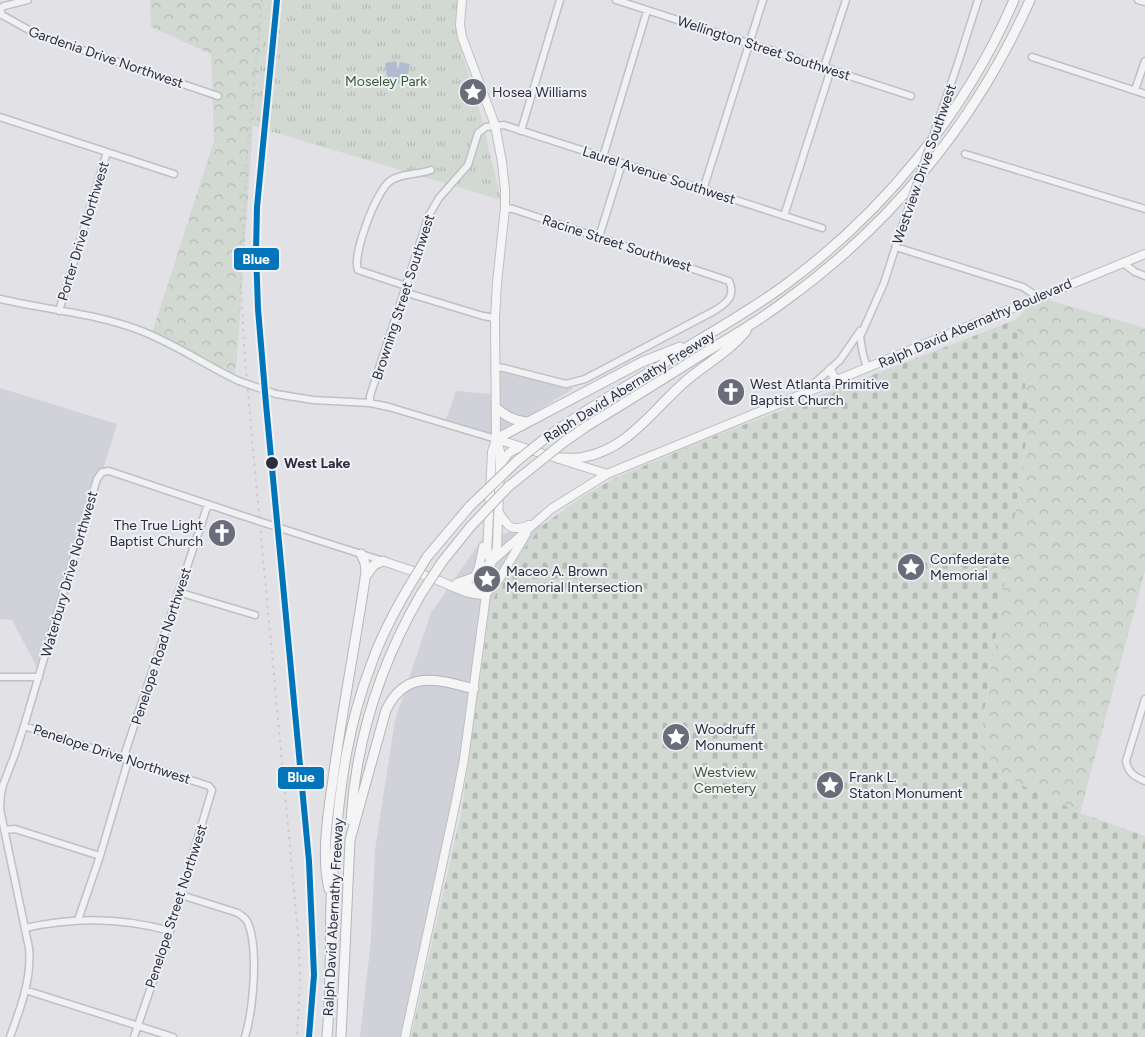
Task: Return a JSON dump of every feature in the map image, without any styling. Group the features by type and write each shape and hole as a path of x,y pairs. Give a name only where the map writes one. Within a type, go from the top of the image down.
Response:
{"highway":[{"name":"Ralph David Abernathy Freeway","path":"328,1037 332,977 331,899 345,757 361,692 376,652 407,590 428,558 470,506 518,460 547,437 600,401 729,323 787,284 835,244 878,202 917,158 949,115 988,53 1014,0"},
{"name":"Ralph David Abernathy Freeway","path":"350,840 356,778 370,710 393,646 421,594 442,562 471,526 508,487 564,442 785,302 866,234 924,173 966,115 1007,48 1030,0"},
{"path":"558,458 582,458 594,455 627,437 680,386 736,343 752,324"},
{"path":"496,439 642,362 699,340"},
{"path":"496,408 508,418 527,422"},
{"path":"331,899 326,876 327,826 337,748 365,578 366,567 361,554"},
{"path":"365,578 374,565 383,561"},
{"path":"341,1037 350,840 381,723 392,700 409,685 432,679 474,689"}],"main road":[{"path":"462,0 460,24 462,37 495,125 502,162 505,208 495,318 496,439 492,452 486,553 491,562"},
{"name":"Ralph David Abernathy Boulevard","path":"474,577 533,524 572,494 607,474 1145,254"},
{"path":"830,370 836,380"},
{"path":"496,439 607,474"},
{"path":"406,1037 456,801 474,689 491,562 498,548 500,451 496,439"},
{"path":"457,583 474,577 479,567 483,544 488,452 496,439"},
{"path":"500,466 510,452 516,448 522,448"},
{"path":"499,513 507,525 512,528 522,528 533,524"},
{"path":"486,595 500,578 533,524"},
{"path":"383,561 475,595 486,595"},
{"path":"443,582 472,587 486,595"}],"street":[{"path":"0,8 28,0"},
{"path":"522,131 560,0"},
{"name":"Wellington Street Southwest","path":"616,0 911,96"},
{"path":"703,190 763,0"},
{"path":"784,216 846,0"},
{"name":"Westview Drive Southwest","path":"868,368 860,337 879,296 978,0"},
{"path":"1138,0 1145,2"},
{"name":"Gardenia Drive Northwest","path":"0,8 2,15 38,35 218,96"},
{"path":"603,157 647,11"},
{"path":"1032,58 1145,94"},
{"path":"1135,90 1145,61"},
{"path":"0,117 174,174"},
{"name":"Laurel Avenue Southwest","path":"495,125 504,125 822,228"},
{"name":"Browning Street Southwest","path":"370,403 429,215 439,198 468,165 478,133 486,127 495,125"},
{"name":"Porter Drive Northwest","path":"59,311 107,152"},
{"path":"965,154 1145,209"},
{"path":"598,237 622,163"},
{"path":"431,170 419,174 399,176 385,185 368,218 357,254 356,265 358,270 405,289 483,316 495,318"},
{"name":"Racine Street Southwest","path":"496,367 566,384 586,379 723,305 731,297 732,291 729,281 505,208"},
{"path":"896,247 1023,287 1038,297"},
{"path":"1123,263 1145,276"},
{"path":"0,300 106,320 138,330 163,340 239,381 276,394 313,400 370,403 496,439"},
{"name":"Westview Drive Southwest","path":"806,392 840,360 864,326"},
{"name":"Waterbury Drive Northwest","path":"10,1037 25,990 30,961 0,808 1,794 24,726 96,479 102,472 109,472 208,504"},
{"path":"208,504 383,561"},
{"name":"Penelope Road Northwest","path":"78,920 100,856 126,760 178,592 208,504"},
{"path":"178,592 255,615"},
{"path":"0,677 38,677"},
{"path":"1145,700 1126,762 1134,776 1145,781"},
{"name":"Penelope Drive Northwest","path":"24,726 199,783"},
{"name":"Penelope Street Northwest","path":"134,1037 170,931 212,793 209,786 199,783"},
{"path":"4,830 15,829 100,856"},
{"path":"181,895 238,912 245,917 248,924 254,960 253,994 245,1037"},
{"path":"25,928 52,922 78,920 127,921 170,931"},
{"path":"25,990 173,1037"}],"shaded area":[{"path":"491,369 503,370 556,385 574,388 509,428 492,435 446,420 456,391 491,394"},
{"path":"0,388 117,424 41,675 12,620 0,619"},
{"path":"543,525 506,571 490,607 467,741 406,1037 360,1037 371,940 375,850 395,720 431,613 483,538"}],"green space":[{"path":"150,0 267,0 253,126 234,377 151,336 214,141 211,54 151,27"},
{"name":"Moseley Park","path":"267,0 457,0 460,46 481,116 501,200 253,126"},
{"path":"1038,297 1145,328 1145,571 1080,813 1005,777 979,745 1030,417 1015,320"},
{"name":"Westview Cemetery","path":"1015,320 1030,417 979,744 1005,777 1080,813 1145,836 1145,1037 411,1037 462,808 490,607 506,571 543,525 585,495 613,479 702,441"}],"water":[{"path":"396,61 398,70 400,62 410,64 405,84 395,81 396,77 387,77 385,63"}],"railway":[{"path":"262,0 247,153 241,284 252,439 299,945 300,982 297,1037"},
{"path":"271,57 280,0"}],"transit line":[{"name":"Blue","path":"277,0 257,207 256,252 258,309 266,404 309,861 314,975 309,1037"}],"place":[{"name":"Hosea Williams","path":"473,92"},
{"name":"West Atlanta Primitive Baptist Church","path":"731,392"},
{"name":"West Lake","path":"272,463"},
{"name":"The True Light Baptist Church","path":"222,533"},
{"name":"Confederate Memorial","path":"911,567"},
{"name":"Maceo A. Brown Memorial Intersection","path":"487,579"},
{"name":"Woodruff Monument","path":"676,737"},
{"name":"Frank L. Staton Monument","path":"830,785"}]}
